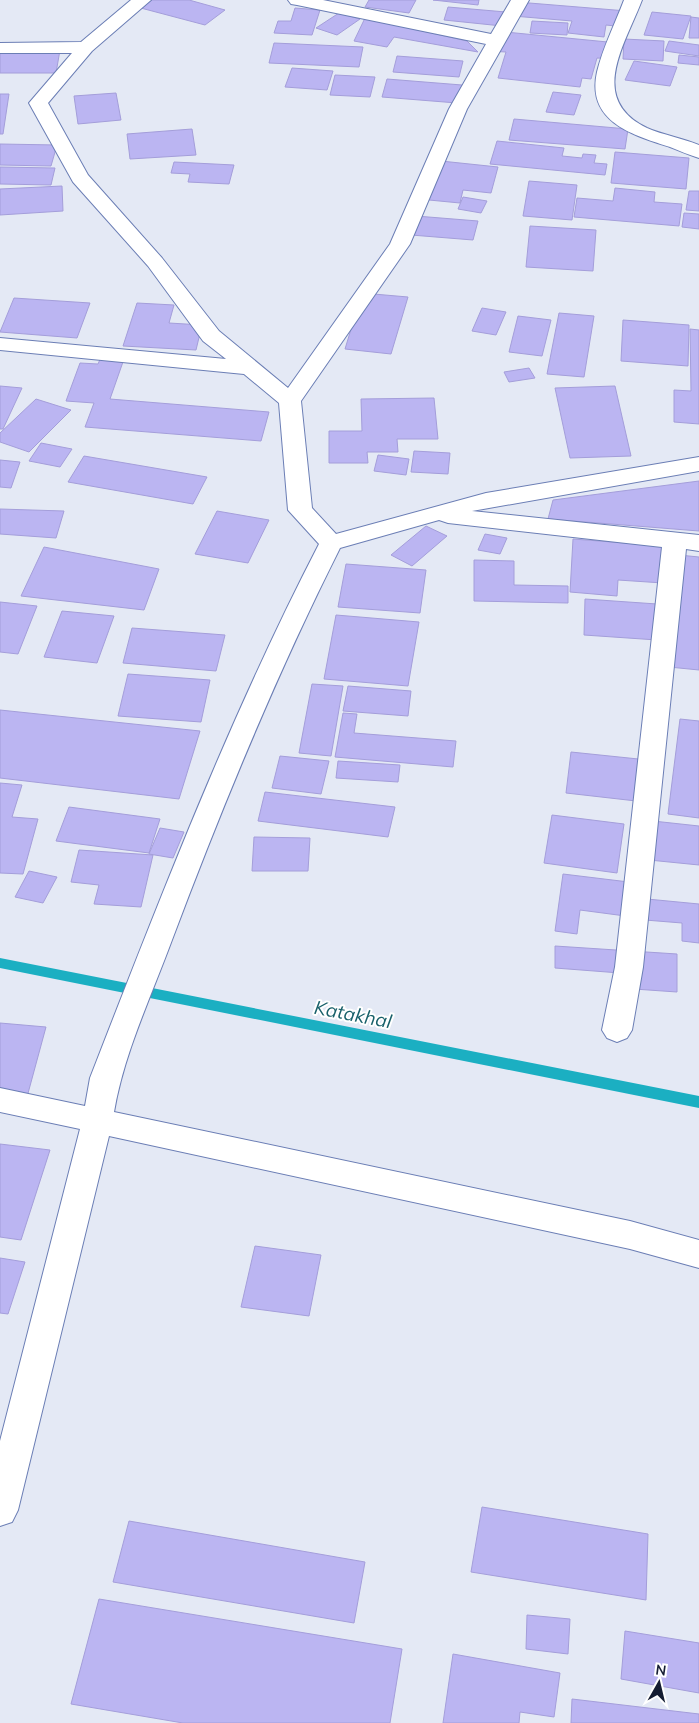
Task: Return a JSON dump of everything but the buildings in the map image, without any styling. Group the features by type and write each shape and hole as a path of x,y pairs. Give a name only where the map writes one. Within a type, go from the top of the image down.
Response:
{"street":[{"path":"142,0 105,29 86,47 38,103 80,178 155,262 211,336 290,401"},
{"path":"297,0 497,41"},
{"path":"332,543 300,510 290,401 400,244 458,109 520,0"},
{"path":"633,0 606,72 603,93 607,105 618,119 640,131 699,152"},
{"path":"0,48 86,47"},
{"path":"0,344 250,368"},
{"path":"0,1510 97,1122 105,1078 177,890 287,629 332,543 486,500 699,464"},
{"path":"434,515 687,542 629,967 618,1030"},
{"path":"0,1100 630,1235 699,1254"}],"waterway":[{"name":"Katakhal","path":"0,963 699,1102"}]}
